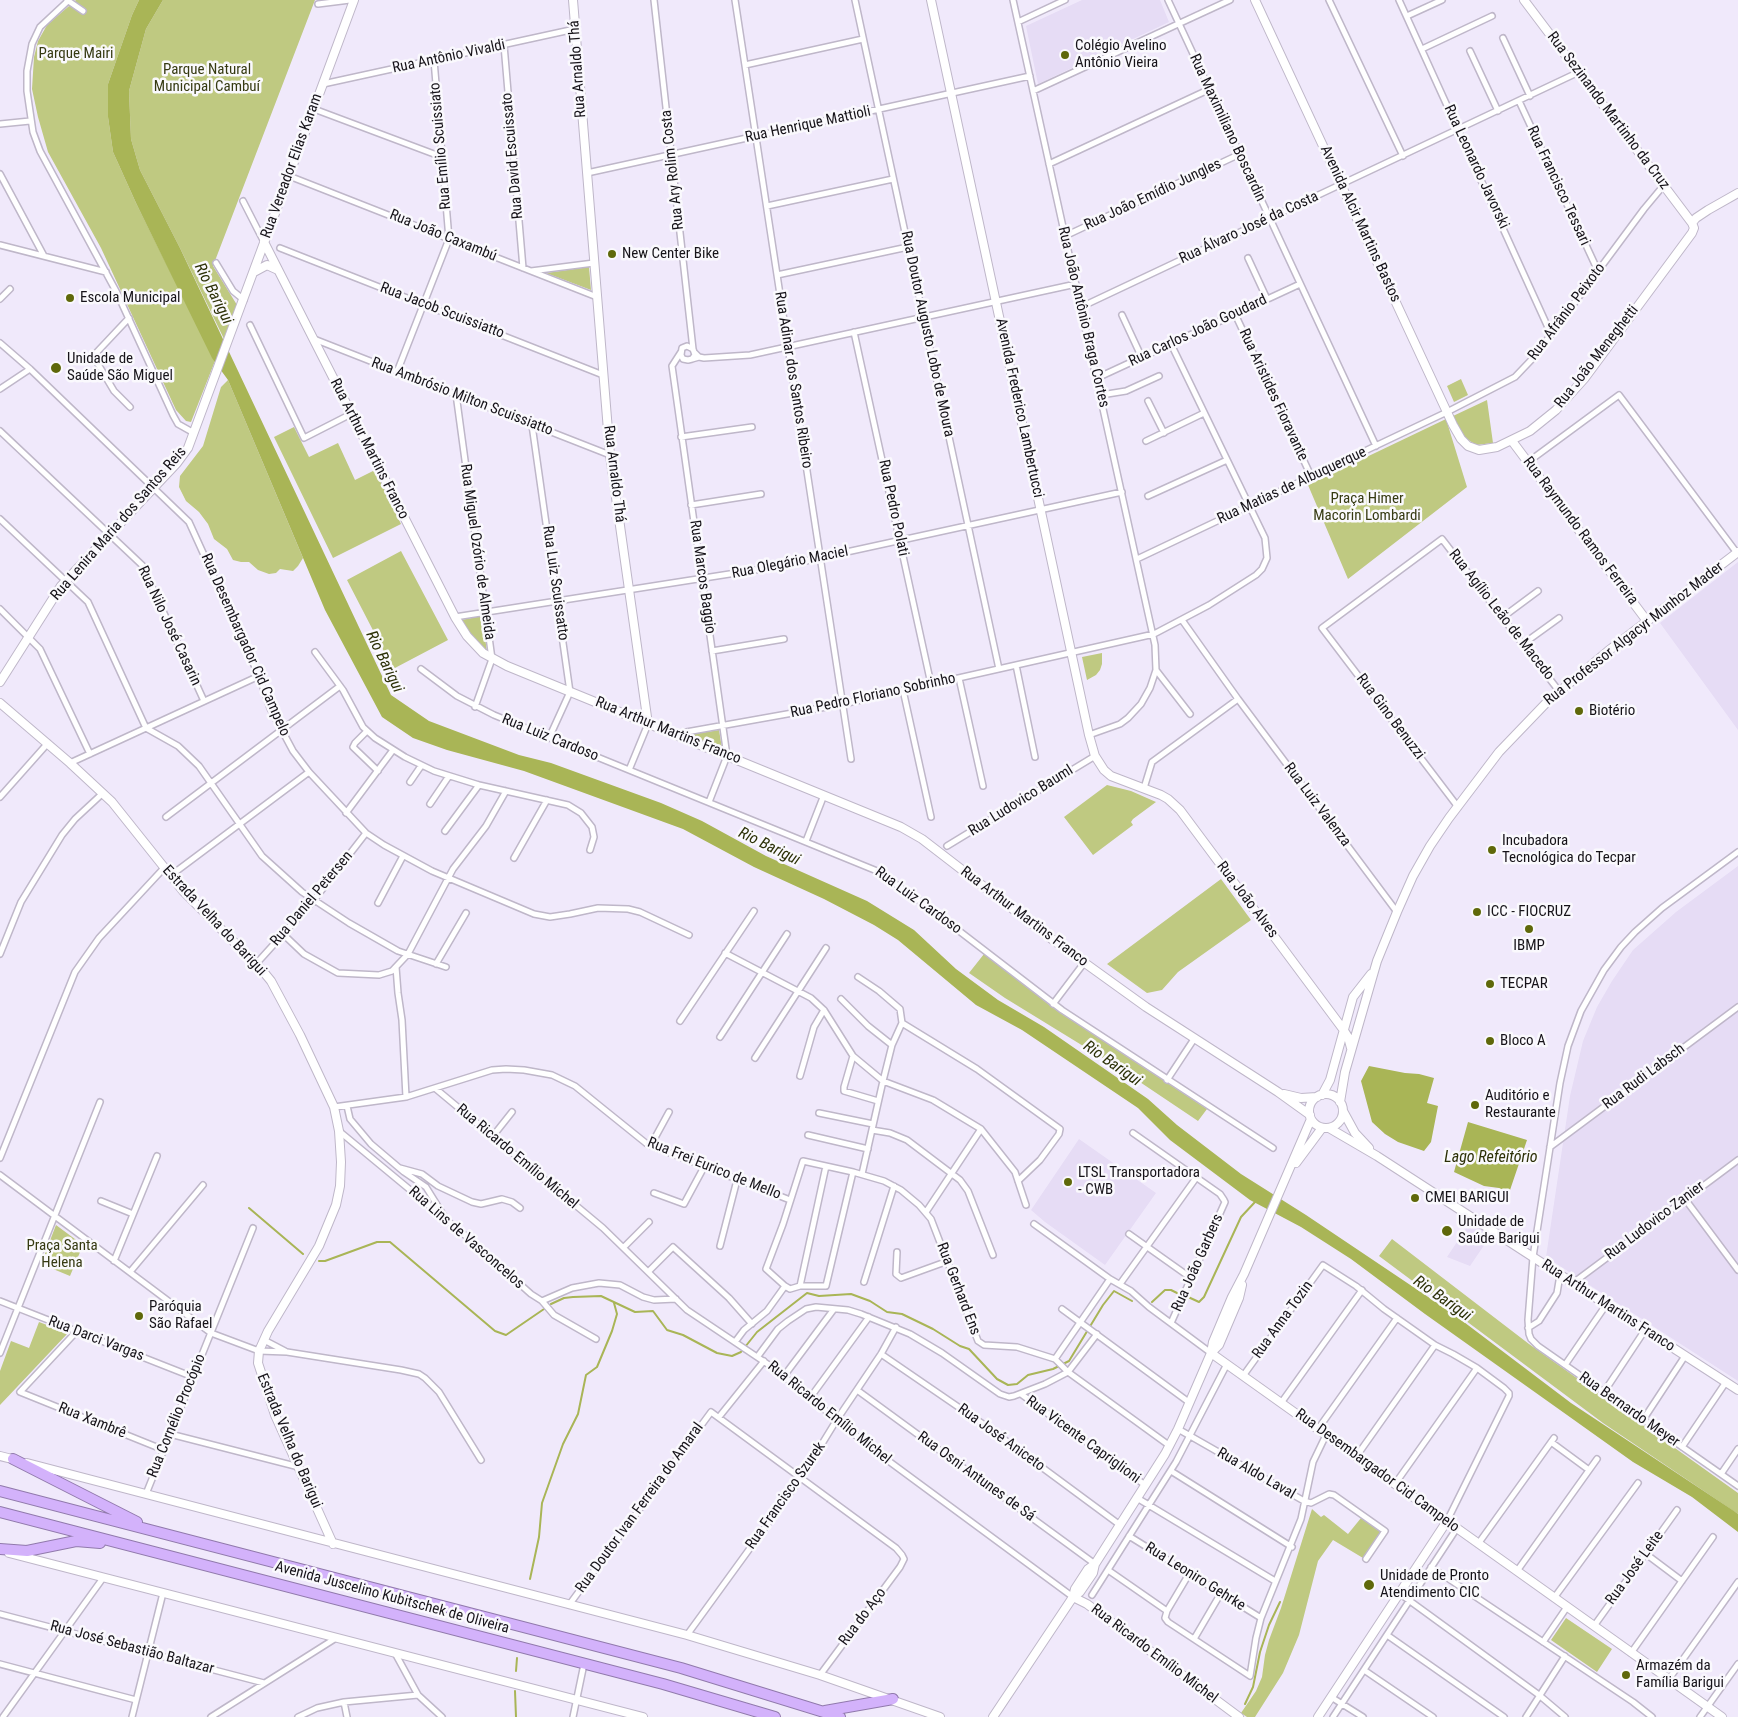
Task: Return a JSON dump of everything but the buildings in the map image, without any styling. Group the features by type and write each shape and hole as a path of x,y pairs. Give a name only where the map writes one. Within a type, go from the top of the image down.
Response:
{"highway":[{"path":"13,1459 160,1533"},
{"path":"0,1491 689,1671 840,1717"},
{"name":"Avenida Juscelino Kubitschek de Oliveira","path":"0,1512 697,1693 775,1717"},
{"path":"0,1550 27,1551 76,1541 133,1546"},
{"path":"824,1712 893,1699"}],"street":[{"path":"83,11 68,0 45,21 34,37 28,60 27,81 30,122 40,151 106,272 173,416 178,424 194,433"},
{"path":"318,4 350,0"},
{"name":"Rua Vereador Elias Karam","path":"231,333 354,0"},
{"name":"Rua Arnaldo Thá","path":"573,0 584,138 583,162 587,173 610,455 648,724"},
{"name":"Rua Ary Rolim Costa","path":"654,0 694,351"},
{"name":"Rua Adinar dos Santos Ribeiro","path":"735,0 851,759"},
{"name":"Rua Doutor Augusto Lobo de Moura","path":"855,0 999,669"},
{"name":"Avenida Frederico Lambertucci","path":"931,0 1089,735 1095,756 1104,770 1117,780 1144,788"},
{"name":"Rua João Antônio Braga Cortes","path":"1013,0 1154,634"},
{"path":"1018,22 1065,0"},
{"name":"Rua Maximiliano Boscardin","path":"1168,0 1376,446"},
{"path":"1033,90 1230,0"},
{"name":"Avenida Alcir Martins Bastos","path":"1255,0 1447,412 1458,435 1468,446"},
{"path":"1329,0 1403,156"},
{"name":"Rua Leonardo Javorski","path":"1399,0 1551,334"},
{"path":"1407,16 1442,0"},
{"name":"Rua Sezinando Martinho da Cruz","path":"1524,0 1692,223"},
{"path":"1422,49 1492,16"},
{"name":"Rua Antônio Vivaldi","path":"323,84 575,29"},
{"path":"1503,38 1530,96"},
{"path":"745,65 863,39"},
{"name":"Rua David Escuissato","path":"504,45 523,268"},
{"path":"1470,52 1498,111"},
{"name":"Rua Emílio Scuissiato","path":"397,372 449,239 434,60"},
{"name":"Rua Álvaro José da Costa","path":"1081,307 1579,72"},
{"name":"Rua Henrique Mattioli","path":"587,173 1030,76"},
{"path":"1049,164 1210,89"},
{"name":"Rua Francisco Tessari","path":"1519,101 1598,271"},
{"path":"314,109 442,157"},
{"path":"0,124 30,122"},
{"name":"Rua João Emídio Jungles","path":"1065,236 1240,154"},
{"path":"0,174 44,256"},
{"name":"Rua João Caxambú","path":"289,176 597,297"},
{"path":"767,206 893,179"},
{"name":"Rua Afrânio Peixoto","path":"1447,412 1515,377 1528,364 1664,185"},
{"path":"1692,223 1708,210 1738,193"},
{"name":"Rua Arthur Martins Franco","path":"243,201 455,617 474,645 492,659 890,822 912,833 1084,963 1194,1039 1278,1092 1310,1117"},
{"name":"Rua João Meneghetti","path":"1468,446 1479,450 1497,447 1530,432 1547,418 1579,385 1692,233 1694,228 1692,223"},
{"path":"0,245 106,272"},
{"path":"777,275 908,247"},
{"name":"Rua Jacob Scuissiatto","path":"280,248 603,375"},
{"path":"1248,258 1267,299"},
{"path":"216,263 233,292 244,300"},
{"path":"530,271 594,263"},
{"path":"254,272 267,265 278,270"},
{"path":"672,363 683,359 699,357 737,356 1076,284"},
{"name":"Rua Carlos João Goudard","path":"1097,378 1300,284"},
{"path":"0,299 10,289"},
{"name":"Rua Aristides Fioravante","path":"1235,314 1311,476"},
{"path":"1122,315 1142,358"},
{"path":"129,318 97,352 95,359 114,392 130,407"},
{"path":"250,325 304,438 351,414"},
{"name":"Rua Pedro Polati","path":"854,332 931,684"},
{"name":"Rua Lenira Maria dos Santos Reis","path":"0,682 65,581 183,456 194,433 231,333"},
{"name":"Rua Ambrósio Milton Scuissiatto","path":"313,339 610,455"},
{"path":"672,363 684,347 692,341"},
{"name":"Rua Desembargador Cid Campelo","path":"0,344 30,369 186,518 192,526 260,676 270,708 282,731 309,772 366,833 403,856 448,878 534,914 550,916 598,908 628,909 640,912 689,935"},
{"name":"Rua Pedro Floriano Sobrinho","path":"674,734 843,704 1154,634 1182,620 1248,581 1262,569 1267,558 1267,545 1262,531 1171,344"},
{"path":"687,346 699,357"},
{"path":"692,359 694,351"},
{"path":"681,352 680,355 683,359"},
{"name":"Rua Marcos Baggio","path":"672,363 728,756"},
{"path":"0,389 30,369"},
{"path":"1100,395 1126,391 1158,376"},
{"name":"Rua Miguel Ozório de Almeida","path":"456,394 492,659 475,706"},
{"path":"1528,462 1619,395 1737,553"},
{"path":"1148,400 1164,433"},
{"name":"Rua Matias de Albuquerque","path":"1137,559 1447,412"},
{"path":"1146,441 1204,413"},
{"name":"Rua Luiz Scuissatto","path":"532,424 570,692"},
{"path":"682,437 752,427"},
{"name":"Rua Nilo José Casarin","path":"0,431 145,569 204,701"},
{"name":"Rua Raymundo Ramos Ferreira","path":"1512,441 1647,621"},
{"path":"1148,496 1227,460"},
{"name":"Rua Olegário Maciel","path":"455,617 787,565 1122,492"},
{"path":"691,505 761,494"},
{"path":"0,519 92,608 146,728 185,752 199,766 262,856 314,900 379,941 408,954 446,967"},
{"name":"Rua Agílio Leão de Macedo","path":"1322,628 1442,539 1559,691"},
{"name":"Rua Professor Algacyr Munhoz Mader","path":"1340,1102 1351,1048 1374,970 1397,912 1421,862 1458,807 1510,738 1559,691 1737,553"},
{"path":"1502,617 1538,591"},
{"path":"0,609 29,636 44,655 90,754"},
{"path":"1523,644 1559,618"},
{"name":"Rua Luiz Valenza","path":"1182,620 1238,699 1397,912"},
{"name":"Rua Gino Benuzzi","path":"1322,628 1458,807"},
{"path":"1089,735 1120,724 1136,711 1146,698 1156,670 1154,634"},
{"path":"712,651 784,639"},
{"path":"315,652 340,686 367,731 393,750 421,766 448,776 568,805 586,818 594,831 590,850"},
{"path":"1016,665 1035,757"},
{"name":"Rua Luiz Cardoso","path":"420,668 448,691 475,706 549,738 869,866 889,878 928,907 1053,1004 1273,1148"},
{"path":"1156,670 1190,714"},
{"path":"70,763 260,676"},
{"path":"959,678 983,786"},
{"path":"166,817 340,686"},
{"path":"903,690 930,817"},
{"path":"549,738 570,692"},
{"path":"1144,788 1152,762 1238,699"},
{"name":"Estrada Velha do Barigui","path":"0,703 103,793 193,902 256,964 270,981 282,1002 318,1070 334,1108 339,1131 341,1176 333,1214 319,1246 264,1340 259,1351 258,1363 275,1415 333,1544"},
{"path":"629,770 648,724"},
{"path":"367,731 355,742 353,747 378,771"},
{"path":"0,797 48,744"},
{"path":"346,813 393,750"},
{"path":"709,802 728,756"},
{"name":"Rua Ludovico Bauml","path":"947,846 1095,756"},
{"path":"410,782 421,766"},
{"path":"170,876 309,772"},
{"path":"430,804 448,776"},
{"path":"445,831 479,785"},
{"name":"Rua João Alves","path":"1144,788 1168,799 1180,810 1343,1029 1348,1037 1351,1048"},
{"path":"283,934 304,954 338,973 379,975 388,973 408,954 458,860 486,826 506,791"},
{"path":"0,954 21,902 62,835 75,819 103,793"},
{"path":"806,841 824,795"},
{"path":"514,858 546,800"},
{"name":"Rua Daniel Petersen","path":"256,964 314,900 366,833"},
{"path":"1528,1328 1533,1258 1560,1083 1568,1046 1581,1011 1600,976 1621,947 1648,920 1738,852"},
{"path":"378,903 403,856"},
{"path":"0,1158 75,972 99,938 164,868"},
{"path":"680,1022 754,911"},
{"path":"436,964 466,913"},
{"path":"720,1037 787,934"},
{"path":"755,1058 826,948"},
{"path":"725,953 799,990 811,998 824,1010 853,1056 882,1081 933,1100 981,1129 1014,1172 1026,1205"},
{"path":"1053,1004 1084,963"},
{"path":"396,967 402,1020 406,1097"},
{"name":"Rua Professor Algacyr Munhoz Mader","path":"1320,1096 1330,1080 1343,1029 1354,997 1374,970"},
{"path":"858,977 880,991 900,1009 902,1023 892,1045 882,1081 862,1174"},
{"path":"841,999 868,1026 892,1045"},
{"name":"Rua Rudi Labsch","path":"1550,1147 1738,1007"},
{"path":"800,1076 814,1027 824,1010"},
{"path":"902,1023 977,1069 1060,1129 1059,1134 1040,1160 1018,1181"},
{"path":"1167,1080 1194,1039"},
{"path":"853,1056 844,1091 878,1101"},
{"name":"Rua Frei Eurico de Mello","path":"334,1108 406,1097 492,1070 506,1069 552,1075 580,1091 651,1146 790,1200"},
{"name":"Rua Ricardo Emílio Michel","path":"436,1089 589,1216 624,1247 676,1299 701,1320 758,1356 836,1421 943,1502 1073,1597 1087,1604 1239,1717"},
{"name":"Rua Arthur Martins Franco","path":"1278,1092 1301,1098 1320,1096"},
{"path":"993,1717 1073,1597 1075,1589 1088,1569 1095,1564 1170,1446 1211,1353 1219,1346 1239,1298 1244,1274 1288,1175 1310,1117 1310,1105 1320,1096 1332,1095 1340,1102 1343,1111 1341,1120 1333,1127 1325,1128 1314,1123 1310,1117"},
{"path":"0,1353 100,1102"},
{"path":"347,1106 350,1119 371,1144 428,1189 445,1219"},
{"name":"Rua Arthur Martins Franco","path":"1343,1111 1356,1133 1377,1156"},
{"path":"493,1136 512,1112"},
{"path":"651,1146 669,1112"},
{"path":"819,1113 872,1127 908,1140 952,1174 965,1185 993,1255"},
{"path":"1288,1175 1325,1128"},
{"name":"Rua Arthur Martins Franco","path":"1325,1128 1377,1156 1738,1390"},
{"path":"926,1212 981,1129"},
{"name":"Rua Lins de Vasconcelos","path":"339,1131 542,1301 554,1315 596,1339"},
{"path":"1120,1284 1196,1178 1133,1132"},
{"path":"808,1135 868,1149"},
{"path":"114,1261 157,1156"},
{"name":"Rua Ludovico Zanier","path":"1573,1283 1738,1160"},
{"name":"Rua Gerhard Ens","path":"790,1200 803,1161 862,1174 894,1186 926,1212 935,1226 978,1341 984,1345 1017,1347 1059,1363 1068,1372 1170,1446"},
{"path":"800,1286 826,1166"},
{"path":"654,1192 684,1204 704,1167"},
{"path":"400,1168 422,1174 438,1186 472,1202 481,1204 502,1199 512,1202 520,1208"},
{"path":"790,1200 766,1269 784,1286 790,1289 800,1286 826,1286 852,1172"},
{"path":"0,1175 211,1333 259,1351 287,1352 411,1372 426,1378 440,1392 481,1460"},
{"name":"Rua João Garbers","path":"1171,1323 1225,1202 1220,1194 1196,1178"},
{"path":"720,1246 737,1180"},
{"path":"130,1272 202,1185"},
{"path":"864,1282 894,1186"},
{"path":"1686,1199 1738,1270"},
{"path":"101,1201 133,1214"},
{"path":"624,1247 649,1222"},
{"name":"Rua Desembargador Cid Campelo","path":"1034,1224 1110,1279 1120,1284 1211,1353 1356,1457 1722,1717"},
{"name":"Rua Cornélio Procópio","path":"146,1494 253,1228"},
{"path":"1129,1234 1191,1278"},
{"path":"649,1271 673,1247 729,1298 752,1324"},
{"path":"897,1252 896,1274 901,1278 948,1262"},
{"name":"Rua Anna Tozin","path":"1243,1376 1323,1265 1362,1290"},
{"path":"1528,1328 1539,1321 1557,1293 1560,1275"},
{"path":"1059,1363 1080,1322 1110,1279"},
{"path":"542,1301 572,1288 599,1282 620,1285 642,1297 654,1300 676,1299"},
{"path":"735,1342 767,1311 784,1286"},
{"path":"1281,1403 1362,1290 1435,1345 1477,1368 1509,1393 1447,1521 1318,1717"},
{"name":"Rua Darci Vargas","path":"0,1301 193,1377"},
{"path":"1565,1365 1606,1305"},
{"path":"758,1356 778,1329 808,1308 816,1307 854,1312 896,1327 936,1349 1000,1394 1009,1397 1021,1394 1068,1372 1097,1334"},
{"path":"784,1376 834,1309"},
{"path":"1062,1309 1190,1403"},
{"path":"810,1398 869,1317"},
{"path":"1318,1429 1397,1318"},
{"name":"Rua Francisco Szurek","path":"687,1635 801,1478 881,1354 896,1327"},
{"name":"Rua Bernardo Meyer","path":"1528,1328 1534,1342 1738,1486"},
{"path":"1604,1392 1646,1330"},
{"name":"Rua Xambrê","path":"77,1331 20,1392 164,1450"},
{"path":"264,1340 287,1352"},
{"path":"1356,1457 1435,1345"},
{"name":"Rua José Aniceto","path":"881,1354 986,1426 1120,1525"},
{"path":"1643,1420 1685,1356"},
{"path":"764,1361 719,1417 801,1478"},
{"path":"1092,1595 1171,1471 1227,1364"},
{"path":"1395,1484 1477,1368"},
{"path":"1682,1447 1726,1382"},
{"name":"Rua Osni Antunes de Sá","path":"857,1390 1095,1564"},
{"name":"Rua Vicente Capriglioni","path":"1021,1394 1145,1485"},
{"name":"Rua Doutor Ivan Ferreira do Amaral","path":"569,1605 711,1412 719,1417"},
{"name":"Rua Aldo Laval","path":"1178,1429 1304,1501 1315,1502 1331,1494 1385,1531 1366,1559"},
{"path":"170,1434 299,1467"},
{"path":"1189,1574 1167,1611 1166,1620 1250,1676 1261,1618 1302,1519 1313,1462 1326,1435"},
{"path":"1478,1544 1553,1440 1589,1470"},
{"path":"1721,1474 1738,1449"},
{"path":"0,1456 687,1635 820,1675 940,1717"},
{"path":"1517,1571 1597,1459"},
{"path":"1171,1471 1292,1547"},
{"name":"Rua do Aço","path":"801,1478 896,1548 904,1559 820,1675"},
{"path":"1554,1598 1638,1483"},
{"path":"1137,1498 1275,1581"},
{"name":"Rua José Leite","path":"1594,1626 1677,1510"},
{"path":"1333,1717 1457,1528"},
{"name":"Rua Leoniro Gehrke","path":"1129,1536 1261,1618"},
{"path":"1631,1653 1713,1537"},
{"path":"0,1550 643,1717"},
{"path":"1646,1554 1682,1580"},
{"path":"1431,1567 1633,1702 1652,1717"},
{"path":"1108,1570 1167,1611"},
{"path":"2,1717 103,1578"},
{"path":"1669,1679 1738,1582"},
{"path":"132,1717 162,1593"},
{"path":"1194,1639 1221,1594"},
{"path":"1399,1594 1539,1695 1565,1717"},
{"path":"1543,1642 1568,1607"},
{"name":"Rua José Sebastião Baltazar","path":"0,1614 264,1683"},
{"path":"1387,1635 1504,1717"},
{"path":"211,1717 336,1638"},
{"path":"395,1653 418,1695 442,1717"},
{"path":"1526,1717 1564,1656"},
{"path":"0,1664 136,1700"},
{"path":"573,1717 584,1664"},
{"path":"1700,1717 1738,1664"},
{"path":"1364,1670 1433,1717"},
{"path":"298,1717 317,1708 344,1702 418,1695"},
{"path":"1331,1697 1363,1717"},
{"path":"344,1702 347,1717"}],"shaded area":[{"name":"Colégio Avelino Antônio Vieira","path":"1082,0 1160,0 1169,22 1038,84 1026,26"},
{"path":"1738,562 1738,730 1660,623"},
{"path":"1738,866 1738,1381 1546,1257 1570,1096 1583,1041 1597,1007 1633,950 1676,912"},
{"path":"1079,1139 1156,1193 1105,1265 1031,1210"},
{"path":"1471,1221 1491,1235 1470,1266 1447,1257"}],"green space":[{"name":"Parque Mairi","path":"76,0 139,0 108,84 108,117 113,152 136,203 215,361 191,422 186,421 176,410 101,248 48,152 38,117 32,89 34,57 38,41 47,25"},
{"name":"Parque Natural Municipal Cambuí","path":"163,0 315,0 213,266 237,305 225,341 140,170 131,139 129,91 146,29"},
{"path":"589,267 591,290 546,273"},
{"path":"1461,379 1468,395 1454,402 1447,386"},
{"path":"228,380 303,558 293,571 280,569 276,573 269,574 258,570 249,562 233,560 227,549 214,539 208,524 199,512 186,501 179,487 180,476 203,446 221,387"},
{"path":"1487,400 1493,443 1476,445 1464,437 1453,416"},
{"name":"Praça Himer Macorin Lombardi","path":"1446,419 1467,487 1348,579 1308,485"},
{"path":"294,427 309,457 338,443 355,480 375,470 401,524 333,558 274,437"},
{"path":"401,551 448,640 393,669 347,580"},
{"path":"482,616 487,652 468,631 461,620"},
{"path":"1102,653 1100,670 1096,675 1087,680 1082,657"},
{"path":"719,730 722,748 688,735"},
{"path":"1107,785 1131,791 1156,802 1133,819 1131,822 1133,825 1093,855 1064,817"},
{"path":"1221,879 1251,920 1178,972 1162,990 1147,993 1107,964"},
{"path":"984,954 1056,1010 1207,1109 1198,1121 1119,1068 1005,998 969,973"},
{"name":"Praça Santa Helena","path":"56,1225 83,1245 70,1276 41,1264"},
{"path":"1392,1239 1529,1344 1738,1493 1738,1514 1603,1423 1379,1256"},
{"path":"39,1322 68,1333 0,1405 0,1371 11,1341 29,1348"},
{"path":"1312,1509 1321,1517 1324,1515 1348,1534 1361,1518 1381,1532 1363,1558 1333,1540 1318,1561 1299,1635 1283,1673 1255,1717 1247,1717 1241,1713 1256,1691 1262,1677 1269,1640"},
{"path":"1566,1618 1612,1649 1597,1672 1551,1640"}],"water":[{"path":"139,0 163,0 146,29 129,91 131,139 140,170 180,248 391,695 429,721 519,755 551,763 661,803 702,821 766,856 867,901 914,930 956,969 998,1000 1044,1027 1148,1099 1177,1125 1241,1174 1306,1215 1452,1313 1571,1403 1734,1511 1738,1514 1738,1532 1692,1497 1633,1462 1351,1259 1301,1227 1250,1200 1170,1140 1138,1108 1022,1030 976,1005 898,940 874,925 824,899 754,867 683,829 524,771 447,750 413,738 382,717 325,610 228,380 212,358 113,152 108,117 108,84"},
{"path":"1369,1066 1434,1078 1427,1103 1438,1106 1431,1142 1424,1151 1398,1142 1385,1134 1372,1122 1361,1081"},
{"name":"Lago Refeitório","path":"1468,1122 1527,1140 1509,1193 1499,1188 1484,1186 1454,1172"}],"waterway":[{"path":"1186,1296 1199,1302 1204,1297 1241,1217 1255,1202"},
{"path":"249,1208 303,1254"},
{"path":"319,1261 325,1261 377,1242 390,1242 495,1331 506,1335 544,1309"},
{"path":"1152,1302 1165,1290 1171,1290 1181,1295"},
{"path":"551,1304 564,1298 601,1296 635,1312 653,1311 667,1330 683,1335 717,1353 732,1356 741,1352 757,1332 807,1293 819,1296 851,1294 870,1301 887,1312 902,1314 933,1329 960,1346 969,1349 997,1379 1008,1385 1017,1384 1028,1375 1053,1369 1069,1361 1103,1305 1114,1291 1132,1301"},
{"path":"530,1579 539,1537 542,1503 563,1444 578,1414 586,1375 597,1367 612,1331 617,1314 614,1303"},
{"path":"1245,1704 1253,1687 1260,1652 1269,1625 1280,1602"},
{"path":"516,1671 517,1658"},
{"path":"515,1691 516,1717"}],"place":[{"name":"Colégio Avelino Antônio Vieira","path":"1065,55"},
{"name":"New Center Bike","path":"612,254"},
{"name":"Escola Municipal","path":"70,298"},
{"name":"Unidade de Saúde São Miguel","path":"56,368"},
{"name":"Biotério","path":"1579,711"},
{"name":"Incubadora Tecnológica do Tecpar","path":"1492,850"},
{"name":"ICC - FIOCRUZ","path":"1477,912"},
{"name":"IBMP","path":"1529,929"},
{"name":"TECPAR","path":"1490,984"},
{"name":"Bloco A","path":"1490,1041"},
{"name":"Auditório e Restaurante","path":"1475,1105"},
{"name":"LTSL Transportadora - CWB","path":"1068,1182"},
{"name":"CMEI BARIGUI","path":"1415,1198"},
{"name":"Unidade de Saúde Barigui","path":"1447,1231"},
{"name":"Paróquia São Rafael","path":"139,1316"},
{"name":"Unidade de Pronto Atendimento CIC","path":"1369,1585"},
{"name":"Armazém da Família Barigui","path":"1626,1675"}],"water label":[{"name":"Rio Barigui","path":"213,294"},
{"name":"Rio Barigui","path":"384,662"},
{"name":"Rio Barigui","path":"769,847"},
{"name":"Rio Barigui","path":"1112,1064"},
{"name":"Rio Barigui","path":"1442,1299"}]}
